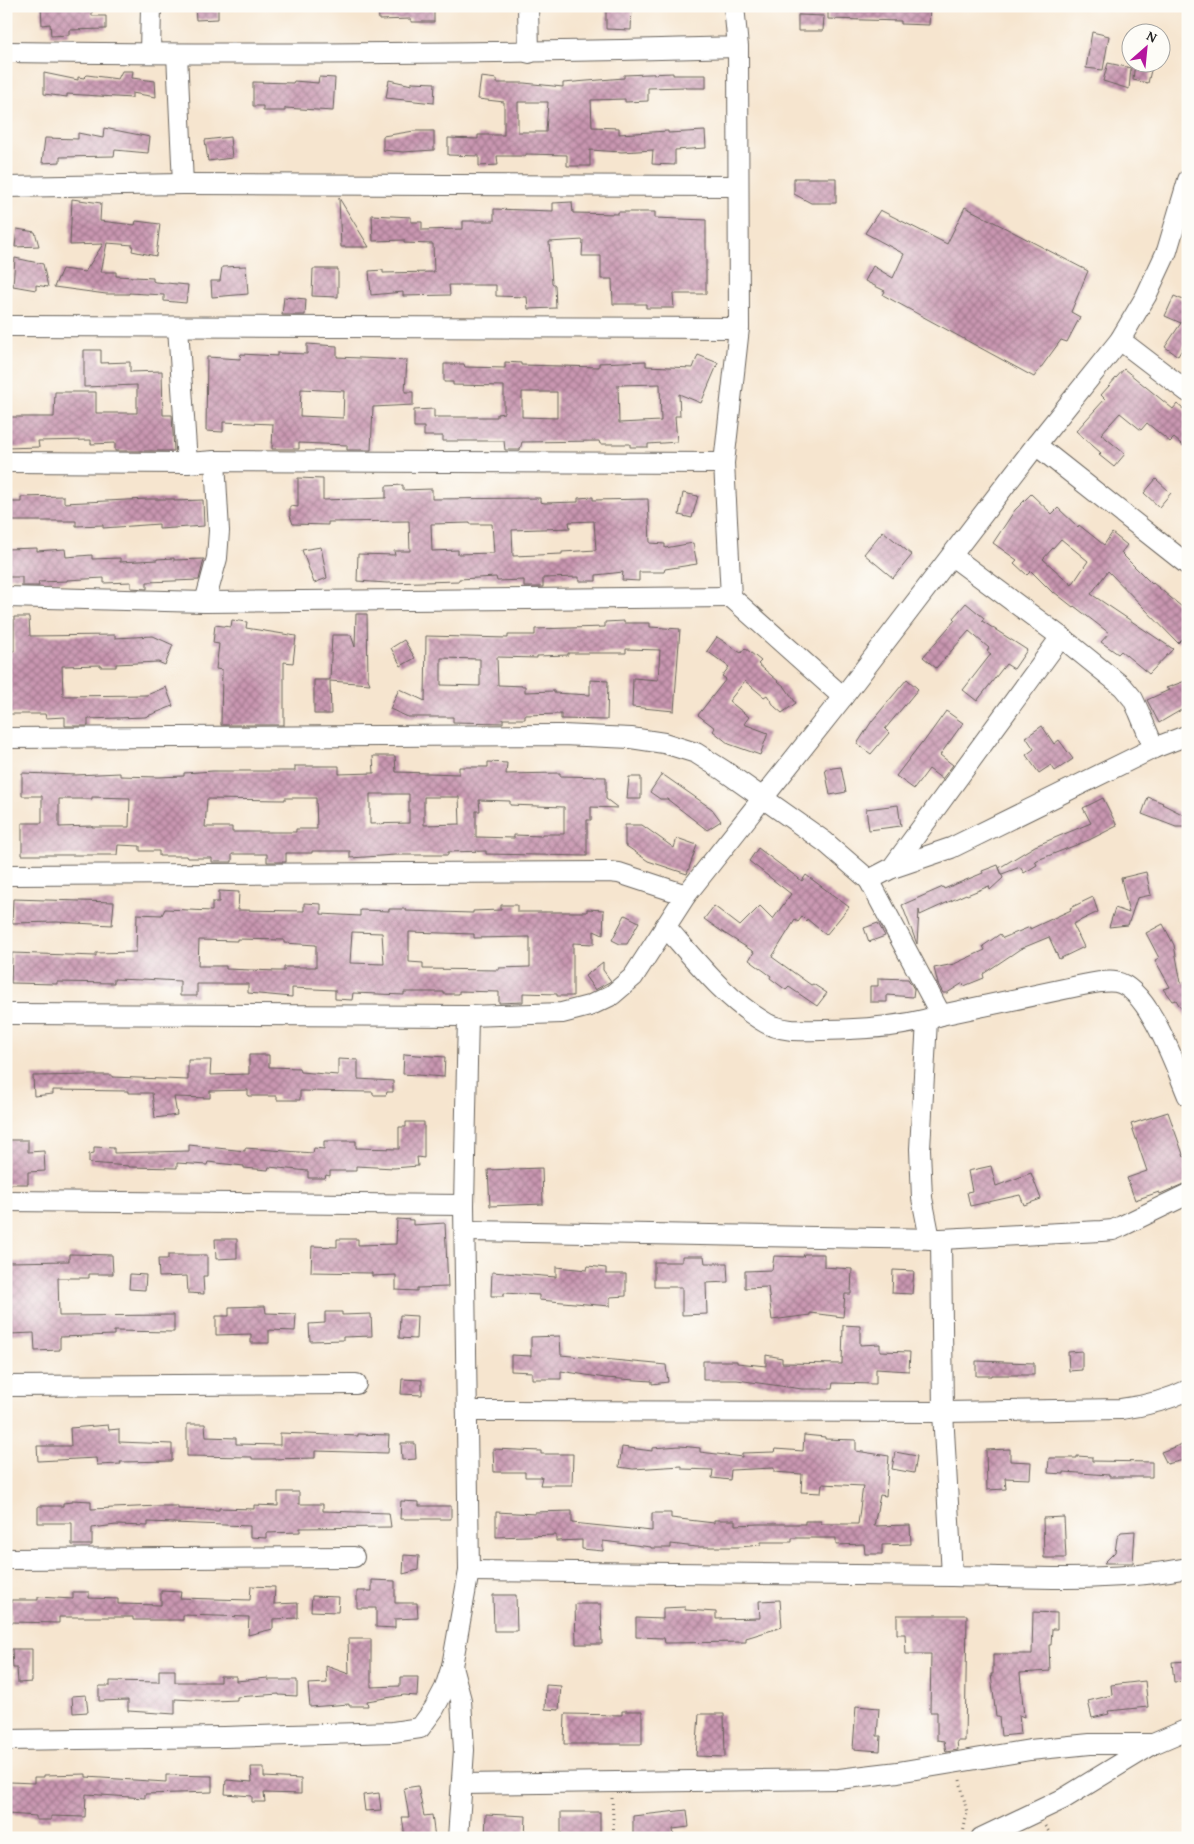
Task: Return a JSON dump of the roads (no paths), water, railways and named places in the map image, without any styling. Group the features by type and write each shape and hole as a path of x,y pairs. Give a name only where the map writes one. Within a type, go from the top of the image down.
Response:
{"street":[{"path":"150,6 150,54"},
{"path":"528,6 529,53"},
{"path":"731,597 724,463 738,328 738,47 734,6"},
{"path":"6,52 150,54 529,53 738,47"},
{"path":"177,54 183,184"},
{"path":"6,1014 468,1016 562,1013 589,1006 612,995 633,977 686,895 843,697 1036,445 1120,340 1146,296 1166,251 1188,180"},
{"path":"6,187 183,184 738,186"},
{"path":"6,326 738,328"},
{"path":"178,327 187,464"},
{"path":"1120,340 1188,392"},
{"path":"1036,445 1188,564"},
{"path":"6,462 187,464 216,461 724,463"},
{"path":"205,602 217,558 219,531 216,461"},
{"path":"952,556 1061,637 1123,687 1139,712 1154,748"},
{"path":"6,597 205,602 731,597 843,697"},
{"path":"892,868 1061,637"},
{"path":"6,738 543,735 631,738 664,743 696,754 762,798 825,842 869,880 934,1018 920,1149 922,1198 935,1239 952,1576"},
{"path":"869,880 892,868 950,848 1154,748 1188,735"},
{"path":"6,875 609,872 619,873 686,895"},
{"path":"666,926 713,980 756,1016 767,1024 779,1028 798,1030 843,1029 934,1018 1078,986 1100,982 1116,982 1131,989 1144,1005 1163,1037 1188,1096"},
{"path":"6,1740 224,1737 393,1732 420,1728 434,1709 445,1688 452,1666 469,1571 464,1206 468,1016"},
{"path":"465,1231 935,1239 1113,1230 1188,1194"},
{"path":"6,1201 464,1206"},
{"path":"6,1386 356,1384"},
{"path":"467,1411 943,1412 1121,1409 1160,1402 1188,1390"},
{"path":"6,1559 354,1557"},
{"path":"469,1571 1084,1579 1137,1575 1188,1568"},
{"path":"452,1666 461,1700 464,1750 458,1838"},
{"path":"981,1838 1063,1799 1153,1744 1188,1729"},
{"path":"462,1784 839,1779 1062,1746 1153,1744"}]}
